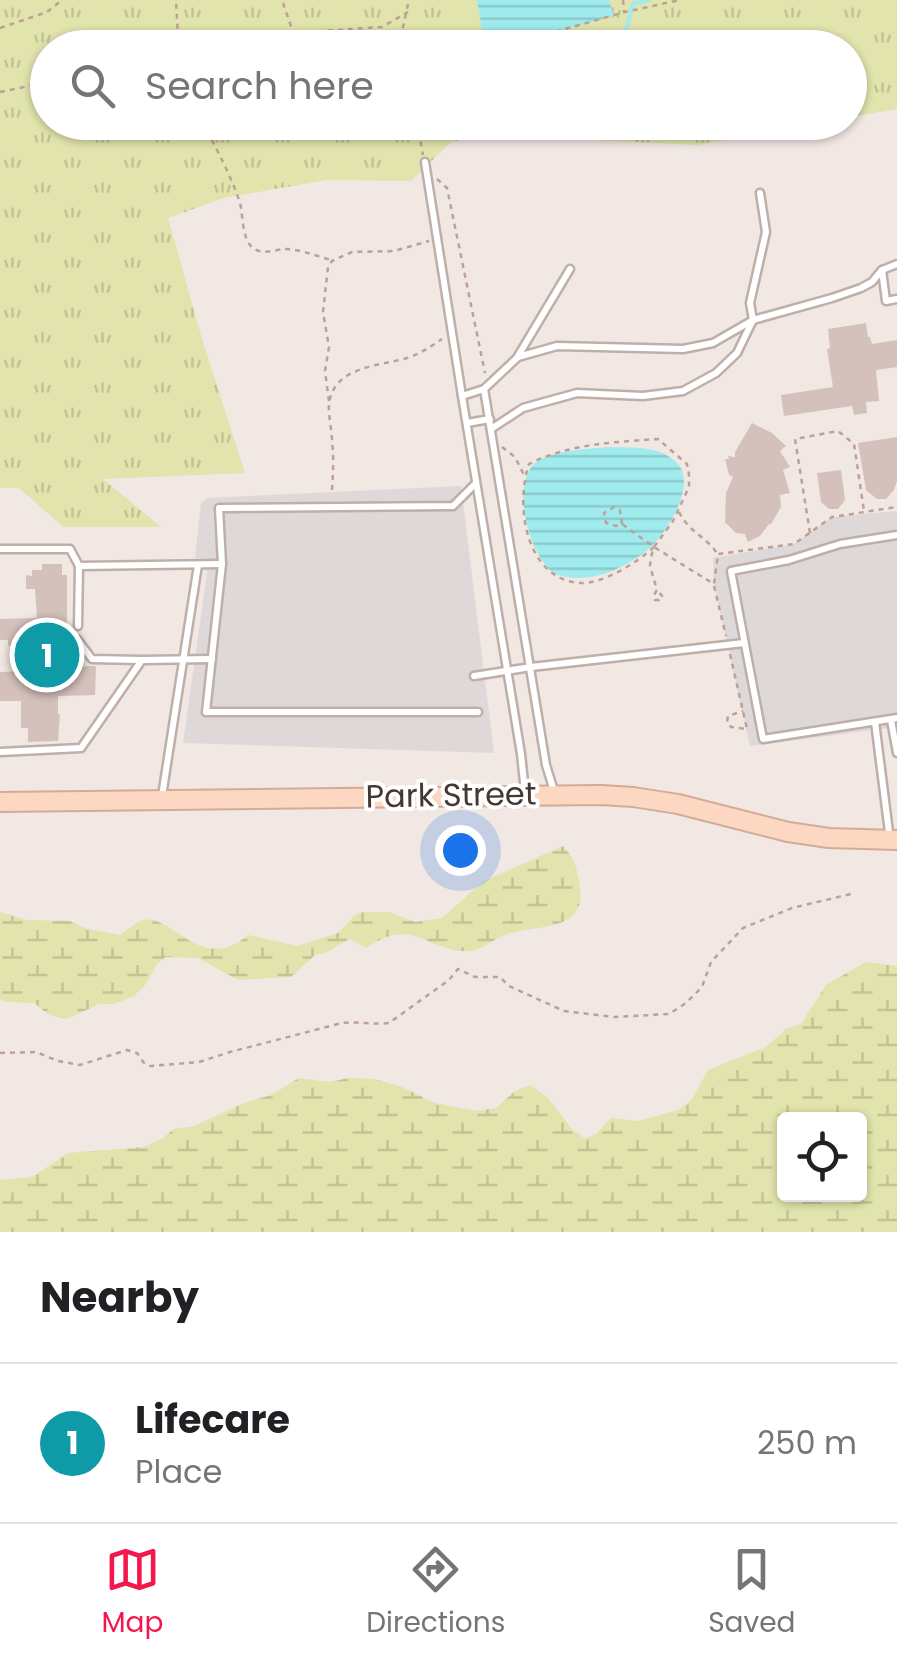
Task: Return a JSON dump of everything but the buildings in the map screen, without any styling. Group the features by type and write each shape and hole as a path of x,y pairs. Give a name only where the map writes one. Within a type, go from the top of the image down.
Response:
{"main road":[{"name":"Park Street","path":"0,802 525,794 633,797 678,804 788,832 894,840"}],"lane":[{"path":"425,162 525,794"},
{"path":"492,429 523,408 576,393 643,396 683,391 716,374 737,352 752,320 750,303 766,232 760,193"},
{"path":"518,357 557,346 682,349 713,343 752,320 861,288 882,270 897,264"},
{"path":"462,396 484,389 518,357 570,269"},
{"path":"882,270 886,301 897,300"},
{"path":"484,389 546,765 555,794"},
{"path":"466,423 490,419"},
{"path":"476,483 453,506 219,508 222,564 206,712 478,712"},
{"path":"897,534 731,570 763,739 894,719 897,753"},
{"path":"0,549 70,549 79,566 78,626"},
{"path":"162,799 198,564"},
{"path":"79,566 222,564"},
{"path":"77,640 92,659 212,660"},
{"path":"474,676 744,642"},
{"path":"0,752 81,748 142,660"},
{"path":"875,722 894,840"}],"path":[{"path":"0,28 47,12 62,0"},
{"path":"176,0 178,30"},
{"path":"282,0 292,30"},
{"path":"403,30 410,0"},
{"path":"623,0 624,13"},
{"path":"563,30 680,0"},
{"path":"345,30 382,28 408,12"},
{"path":"0,92 30,86"},
{"path":"211,140 232,181 248,242 254,249 297,250 332,261"},
{"path":"421,140 425,162 446,188 486,372 484,389"},
{"path":"332,490 326,372 329,348 324,312 328,267 352,252 394,251 437,238"},
{"path":"329,401 340,382 351,373 421,353 452,332"},
{"path":"810,533 795,439 838,432 854,444 864,512"},
{"path":"658,438 687,464 689,487 678,510 654,547 632,566 580,584 551,573 539,560 524,516 522,492 529,464 550,453 658,438"},
{"path":"498,442 515,456 525,476"},
{"path":"718,554 794,544 832,517 897,507"},
{"path":"678,510 692,532 718,554 714,584 743,712"},
{"path":"622,524 714,584"},
{"path":"654,547 650,566 656,590"},
{"path":"0,1054 36,1052 80,1066 127,1050 137,1052 150,1066 199,1062 342,1024 389,1023 448,980 458,968 476,977 500,978 564,1011 614,1018 669,1014 702,987 712,962 743,928 792,908 856,893"}],"green space":[{"path":"0,0 897,0 897,109 867,114 867,30 30,30 30,140 461,140 451,142 411,181 326,180 224,198 168,218 245,473 103,479 161,527 63,527 19,488 0,488"},
{"path":"592,140 725,140 698,145"},
{"path":"563,846 578,875 580,903 575,913 555,925 505,935 474,950 443,947 409,935 383,938 367,948 349,939 315,955 291,977 238,980 198,958 166,957 134,996 114,1004 99,1004 67,1019 49,1015 34,1003 0,999 0,912 27,920 70,921 121,935 140,921 152,920 200,946 215,949 231,946 248,935 297,946 338,933 362,912 389,912 415,922 442,918 484,881"},
{"path":"866,962 897,966 897,1232 0,1232 0,1180 32,1177 68,1153 144,1147 174,1129 194,1126 271,1095 299,1078 331,1082 373,1079 400,1086 435,1103 476,1111 496,1108 515,1091 530,1085 548,1098 571,1128 585,1139 596,1134 611,1118 638,1121 679,1110 692,1099 708,1070 766,1047 786,1029 801,1024 826,985"}],"shaded area":[{"path":"461,486 494,753 183,743 209,559 195,558 201,503 207,498"},
{"path":"897,511 897,727 750,746 714,584 713,558 794,544 832,517"}],"water":[{"path":"477,0 609,0 614,16 562,30 482,30"},
{"path":"609,447 652,450 675,461 684,482 677,510 652,546 630,562 605,574 573,578 557,575 543,562 530,534 523,503 527,474 534,464 549,456"}],"waterway":[{"path":"626,30 633,4 649,0"}],"place":[{"name":"Lifecare","path":"47,655"}]}
